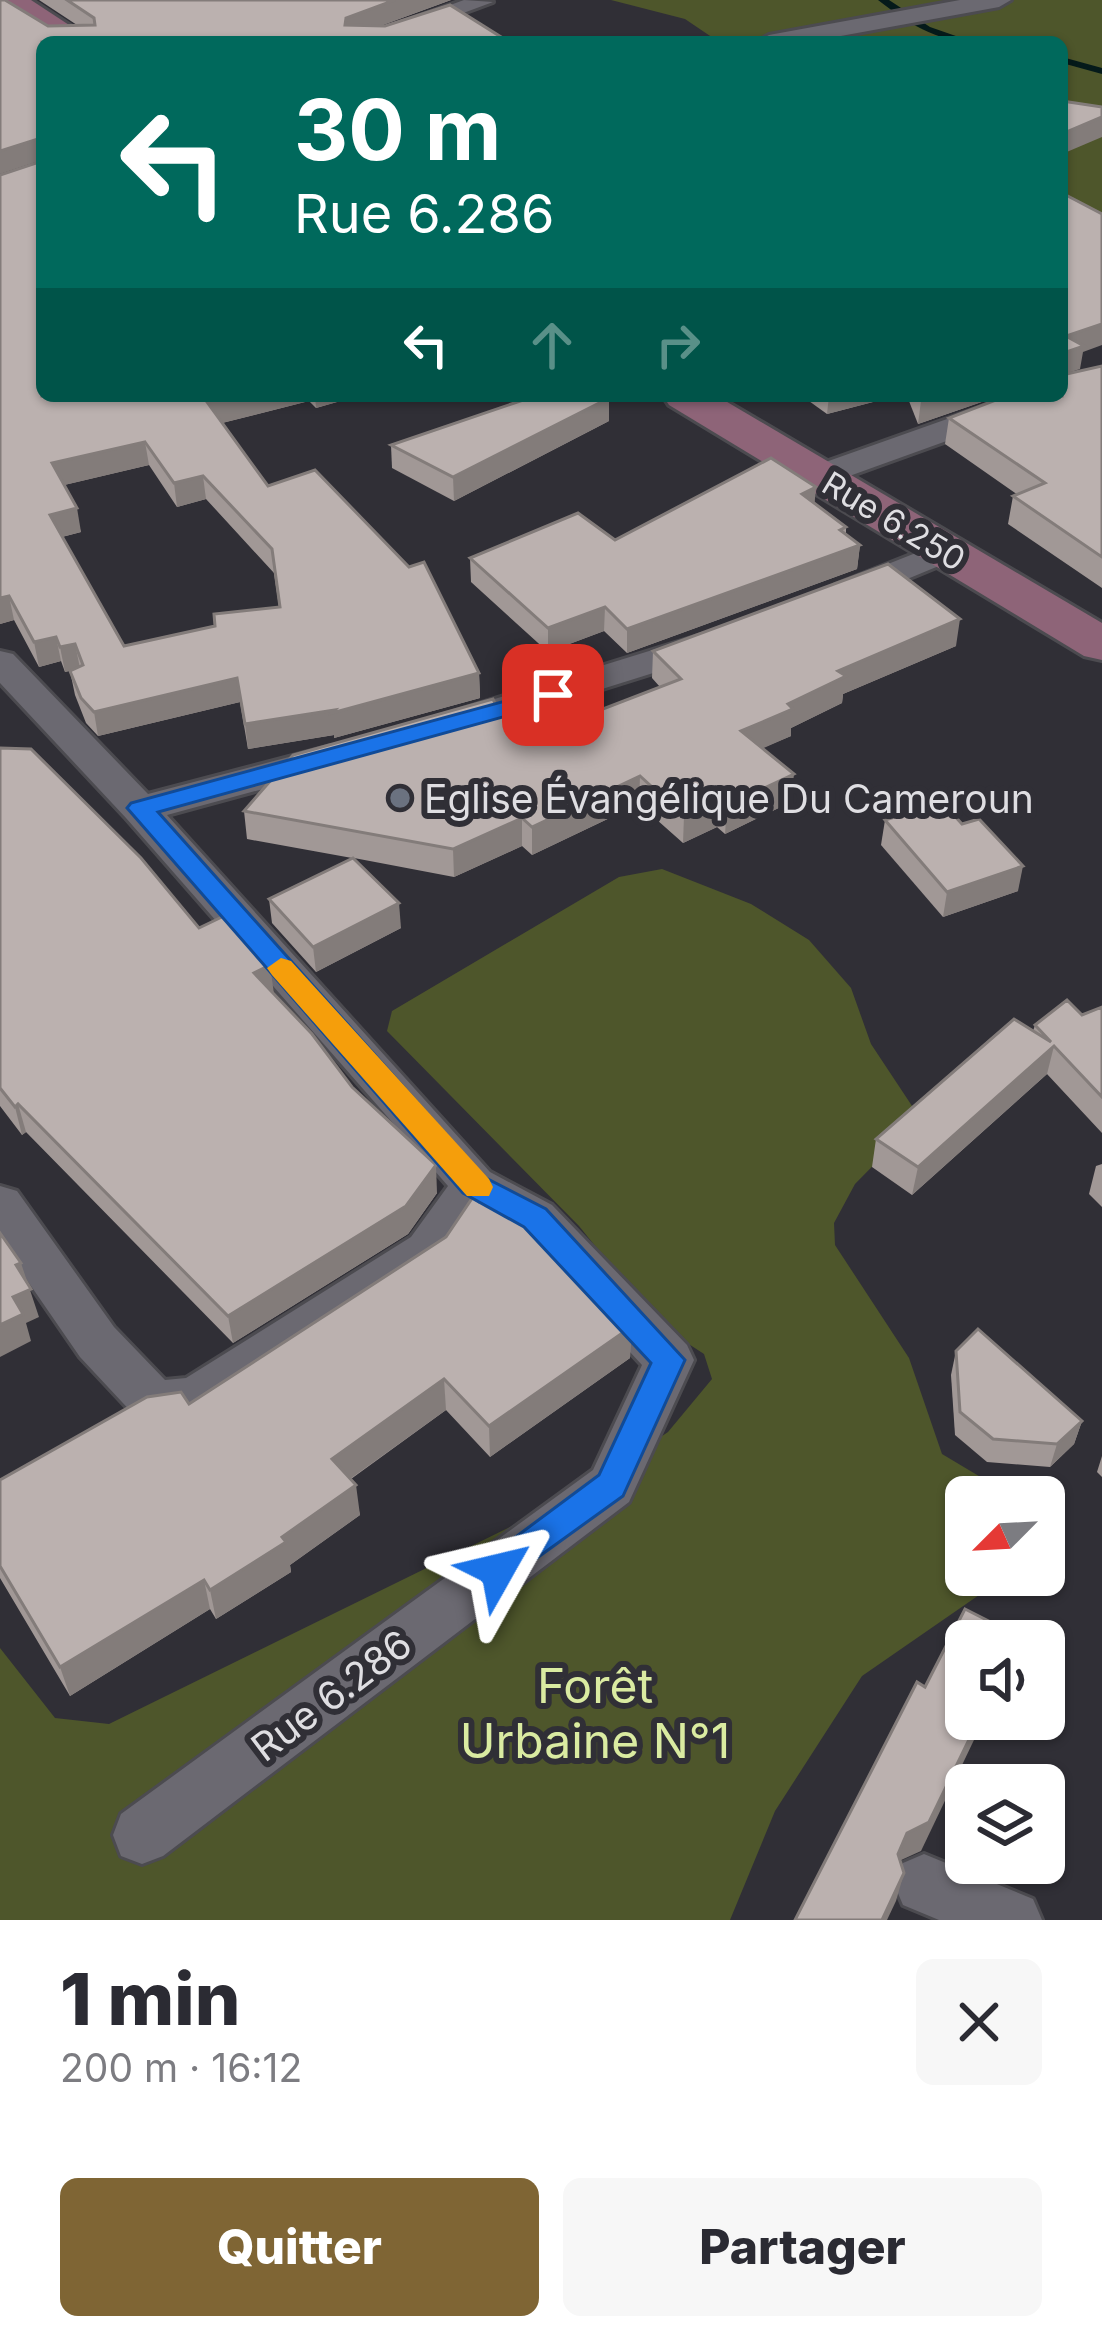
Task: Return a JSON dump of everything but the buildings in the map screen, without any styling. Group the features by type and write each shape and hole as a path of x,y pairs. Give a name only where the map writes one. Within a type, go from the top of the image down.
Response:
{"main road":[{"path":"7,0 68,36"},
{"name":"Rue 6.250","path":"696,402 1102,645"}],"street":[{"path":"797,36 999,0"},
{"path":"378,36 481,2"},
{"path":"453,10 486,32"},
{"path":"818,476 1024,402"},
{"path":"813,604 946,551"},
{"path":"404,737 595,682 733,634"},
{"name":"Rue 6.286","path":"0,662 22,713 140,808 474,1185 535,1218 669,1360 611,1486 142,1835"},
{"path":"140,808 362,749"},
{"path":"0,1204 97,1342 154,1402 195,1399 428,1251 474,1185"},
{"path":"924,1884 1012,1920"}],"green space":[{"path":"611,0 1102,0 1102,228 1068,215 1068,36 710,36 685,19"},
{"name":"Forêt Urbaine N°1","path":"662,869 751,904 809,940 851,988 871,1044 920,1118 855,1184 834,1223 835,1245 909,1358 942,1454 979,1476 945,1476 945,1596 978,1596 862,1676 775,1811 730,1920 0,1920 0,1648 55,1718 109,1724 575,1495 668,1432 712,1379 704,1354 658,1324 579,1226 387,1031 392,1011 619,877"}],"waterway":[{"path":"883,0 927,29 949,36"},
{"path":"1068,62 1102,71"}],"slow traffic":[{"path":"281,968 478,1187"}],"place":[{"name":"Eglise Évangélique Du Cameroun","path":"400,798"}],"route":[{"path":"498,1570 611,1486 669,1360 535,1218 474,1185 140,808 553,695"}]}
